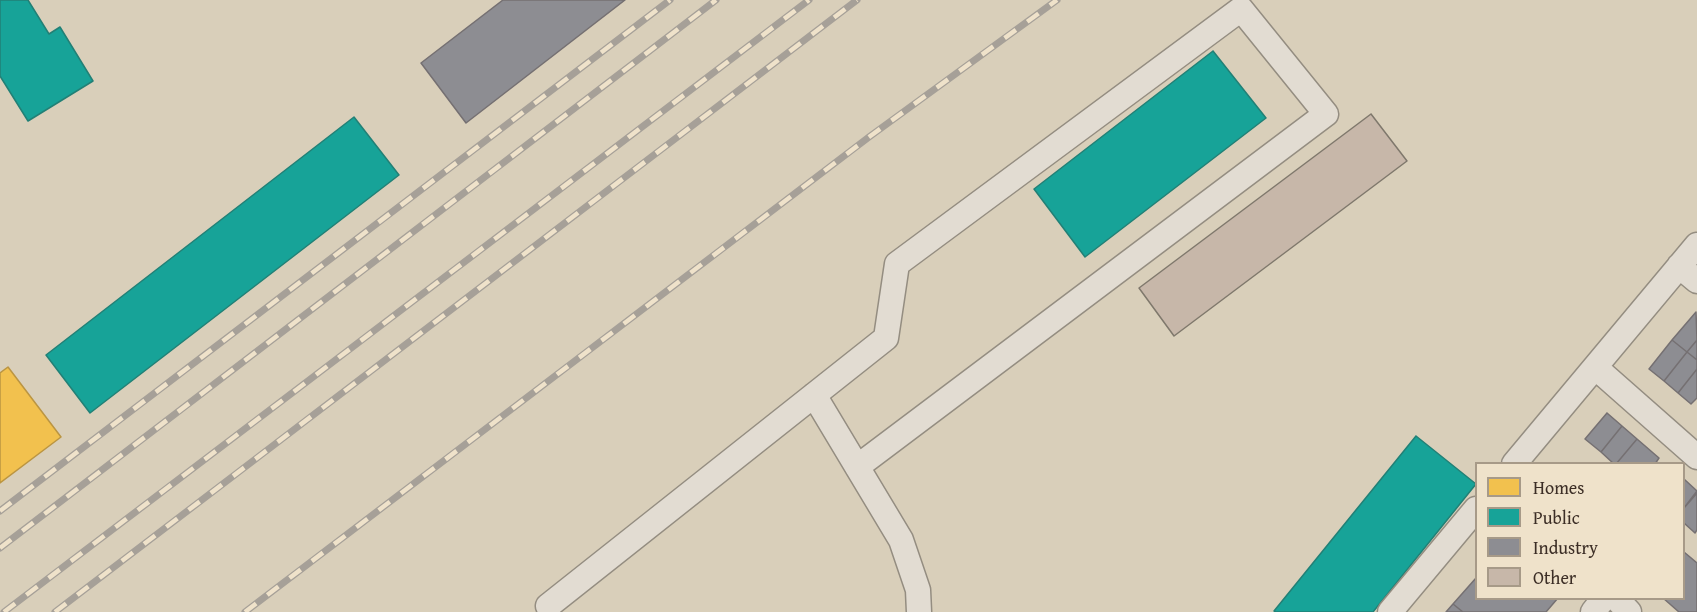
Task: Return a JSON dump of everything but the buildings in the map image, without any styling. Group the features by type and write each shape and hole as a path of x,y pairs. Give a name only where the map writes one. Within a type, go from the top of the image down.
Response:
{"lane":[{"path":"548,606 886,338 897,264 1241,9 1326,114 857,467"},
{"path":"1516,462 1594,367 1688,274 1697,245"},
{"path":"1594,367 1697,457"},
{"path":"814,395 901,540 918,590 919,612"},
{"path":"1390,612 1475,510"},
{"path":"1593,612 1602,600"},
{"path":"1618,600 1629,612"}],"railway":[{"path":"0,511 670,0"},
{"path":"0,548 716,0"},
{"path":"4,612 809,0"},
{"path":"55,612 857,0"},
{"path":"245,612 869,137 1057,0"}]}
